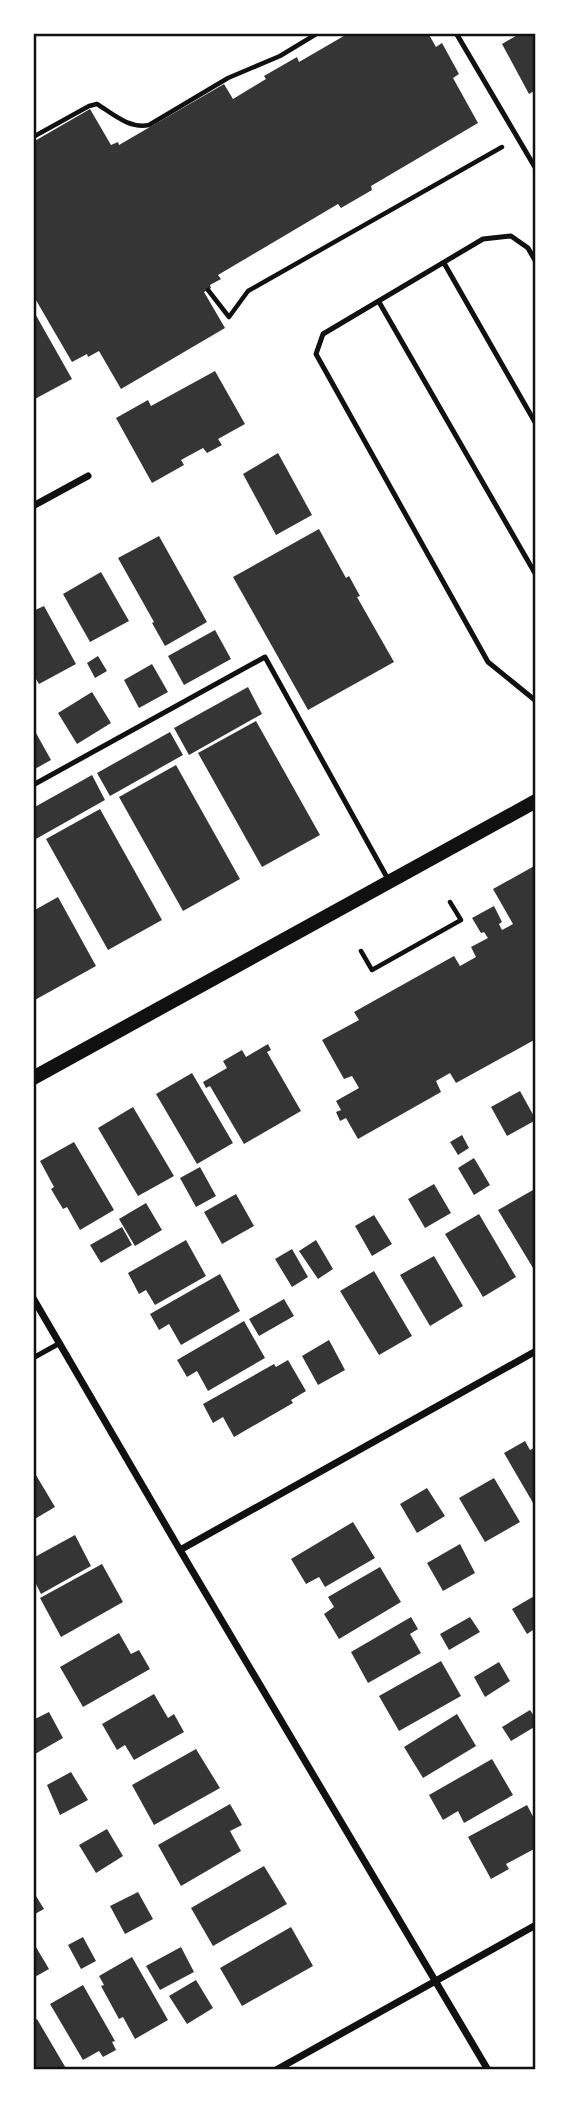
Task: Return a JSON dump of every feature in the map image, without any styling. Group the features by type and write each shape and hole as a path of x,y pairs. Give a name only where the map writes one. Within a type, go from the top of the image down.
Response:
{"main road":[{"path":"33,1078 536,801"}],"street":[{"path":"33,506 88,476"},
{"path":"33,1297 488,2070"},
{"path":"180,1550 536,1351"},
{"path":"276,2070 536,1925"}],"lane":[{"path":"456,33 536,169"},
{"path":"535,700 488,662 316,354 323,334 484,239 511,236 528,248 536,262"},
{"path":"444,263 536,424"},
{"path":"379,302 536,575"},
{"path":"33,786 265,657 390,882"},
{"path":"33,1358 60,1343"}],"path":[{"path":"33,137 97,104 127,123 139,127 149,125 228,78 280,56 318,33"},
{"path":"208,290 229,317 248,291 518,138"},
{"path":"361,951 372,970 461,920 450,902"}],"building":[{"path":"349,33 428,33 436,47 442,43 459,74 453,78 478,123 371,186 372,190 341,208 338,204 218,275 221,279 204,292 225,328 121,389 99,351 72,362 33,295 33,142 90,109 111,145 118,142 119,145 224,84 233,99 266,79 264,76 297,57 299,62"},
{"path":"521,33 536,33 536,90 529,94 502,44"},
{"path":"33,310 72,379 33,400"},
{"path":"215,371 245,424 218,439 222,445 207,453 203,448 181,460 184,465 152,483 116,418 148,400 151,406"},
{"path":"278,453 312,515 276,535 243,474"},
{"path":"319,529 346,578 349,576 360,596 357,597 394,662 308,710 233,577"},
{"path":"159,536 207,622 165,646 118,558"},
{"path":"101,572 129,621 90,642 63,594"},
{"path":"44,606 76,664 39,684 33,674 33,611"},
{"path":"215,630 231,659 184,685 168,656"},
{"path":"98,656 107,671 95,678 87,663"},
{"path":"152,664 168,692 139,708 124,680"},
{"path":"248,687 262,714 189,755 174,728"},
{"path":"92,692 111,723 77,744 58,713"},
{"path":"256,721 320,835 262,867 198,753"},
{"path":"170,732 183,755 110,796 97,773"},
{"path":"36,733 51,760 33,770 33,734"},
{"path":"176,765 240,879 183,911 119,797"},
{"path":"92,775 105,800 34,840 33,808"},
{"path":"100,809 162,920 108,950 46,839"},
{"path":"536,865 536,1039 456,1083 450,1073 436,1081 441,1092 358,1139 346,1118 340,1121 336,1112 341,1110 336,1101 359,1088 352,1076 344,1079 322,1040 359,1020 354,1012 454,956 460,966 476,957 471,947 488,938 484,932 481,933 472,918 494,906 502,922 499,924 502,930 513,924 493,889"},
{"path":"58,897 96,966 33,1001 33,911"},
{"path":"268,1044 271,1050 267,1052 301,1111 244,1144 210,1086 206,1088 203,1082 227,1068 223,1061 242,1050 246,1057"},
{"path":"192,1073 233,1143 197,1164 156,1094"},
{"path":"520,1091 536,1120 507,1136 491,1107"},
{"path":"133,1107 174,1176 138,1196 98,1128"},
{"path":"462,1135 469,1148 458,1155 450,1142"},
{"path":"74,1142 114,1210 80,1230 67,1207 63,1209 51,1189 54,1187 40,1161"},
{"path":"474,1158 490,1185 474,1195 458,1168"},
{"path":"200,1167 216,1196 196,1207 180,1178"},
{"path":"434,1184 451,1213 425,1228 408,1199"},
{"path":"533,1190 536,1194 536,1266 533,1268 498,1210"},
{"path":"236,1194 254,1226 222,1244 204,1212"},
{"path":"146,1203 162,1230 135,1246 119,1219"},
{"path":"479,1214 516,1277 483,1297 445,1234"},
{"path":"374,1215 392,1244 372,1256 355,1226"},
{"path":"122,1227 132,1245 101,1263 90,1245"},
{"path":"186,1240 206,1276 155,1305 146,1290 139,1294 128,1273"},
{"path":"316,1240 333,1269 318,1279 299,1251"},
{"path":"292,1249 308,1277 292,1287 275,1259"},
{"path":"434,1256 463,1306 430,1326 400,1275"},
{"path":"374,1271 412,1336 379,1355 340,1291"},
{"path":"220,1274 240,1311 181,1345 169,1324 159,1330 150,1314"},
{"path":"284,1299 294,1316 259,1336 249,1319"},
{"path":"244,1321 265,1358 208,1391 197,1371 187,1377 177,1360"},
{"path":"329,1340 345,1370 318,1385 302,1356"},
{"path":"288,1360 306,1391 291,1400 293,1403 234,1437 223,1417 213,1423 203,1404 274,1364 276,1367"},
{"path":"525,1441 530,1450 536,1447 536,1508 504,1453"},
{"path":"33,1470 55,1507 33,1520"},
{"path":"494,1478 520,1522 485,1542 459,1498"},
{"path":"427,1488 445,1516 417,1533 400,1504"},
{"path":"353,1522 375,1558 325,1587 319,1577 306,1584 291,1559"},
{"path":"75,1535 91,1566 41,1594 33,1578 33,1558"},
{"path":"460,1544 475,1573 443,1591 427,1563"},
{"path":"102,1564 123,1602 61,1637 40,1598"},
{"path":"380,1567 401,1602 339,1639 324,1614 334,1607 328,1597"},
{"path":"536,1595 536,1628 527,1634 512,1609"},
{"path":"411,1617 418,1629 410,1634 421,1653 368,1683 351,1652"},
{"path":"470,1617 480,1632 449,1650 440,1634"},
{"path":"119,1633 131,1654 139,1650 150,1669 83,1707 60,1667"},
{"path":"441,1661 461,1696 399,1731 379,1696"},
{"path":"499,1662 510,1681 485,1697 474,1677"},
{"path":"154,1694 168,1718 174,1714 184,1732 134,1760 125,1745 117,1750 102,1724"},
{"path":"530,1710 536,1719 536,1726 511,1741 502,1727"},
{"path":"49,1712 63,1738 35,1754 33,1720"},
{"path":"457,1714 476,1746 423,1778 404,1747"},
{"path":"196,1749 220,1788 154,1825 132,1785"},
{"path":"492,1759 513,1795 464,1823 458,1811 443,1820 429,1795"},
{"path":"71,1772 88,1800 60,1815 47,1785"},
{"path":"230,1804 242,1825 230,1831 241,1851 181,1886 158,1845"},
{"path":"527,1805 536,1822 536,1848 506,1864 509,1869 491,1879 468,1837"},
{"path":"107,1829 123,1856 96,1873 79,1845"},
{"path":"264,1866 287,1904 213,1946 191,1908"},
{"path":"33,1891 44,1909 33,1915"},
{"path":"138,1892 153,1919 125,1934 110,1906"},
{"path":"291,1927 313,1966 242,2006 220,1968"},
{"path":"83,1937 96,1961 81,1969 68,1945"},
{"path":"33,1942 49,1969 33,1978"},
{"path":"181,1947 194,1972 160,1990 146,1966"},
{"path":"132,1957 168,2020 135,2039 123,2017 119,2019 101,1986 104,1985 99,1976"},
{"path":"196,1980 213,2008 187,2024 169,1996"},
{"path":"83,1985 115,2041 112,2042 116,2050 103,2057 99,2051 83,2060 50,2004"},
{"path":"37,2019 67,2070 33,2070 33,2022"}]}
